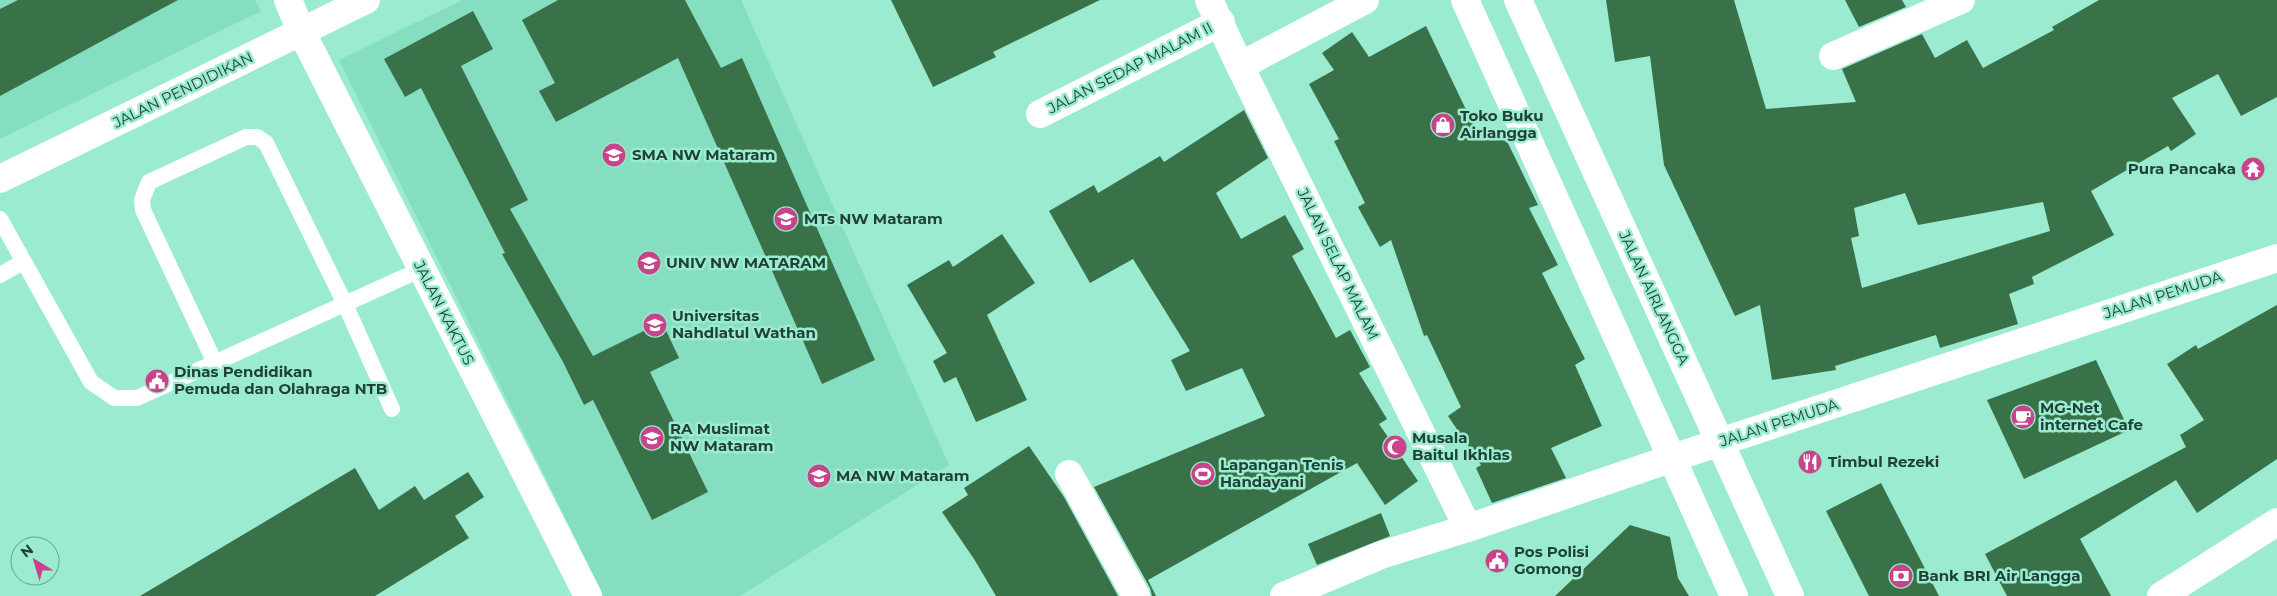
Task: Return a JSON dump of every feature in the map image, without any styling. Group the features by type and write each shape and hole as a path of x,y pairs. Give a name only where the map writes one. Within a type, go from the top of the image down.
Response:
{"street":[{"name":"JALAN KAKTUS","path":"288,0 301,31 588,596"},
{"name":"JALAN PENDIDIKAN","path":"0,179 366,0"},
{"path":"1240,66 1365,0"},
{"path":"1465,0 1734,596"},
{"name":"JALAN AIRLANGGA","path":"1518,0 1790,596"},
{"path":"1833,56 1961,0"},
{"name":"JALAN SELAP MALAM","path":"1215,11 1240,66 1468,528"},
{"name":"JALAN SEDAP MALAM II","path":"1040,114 1215,11"},
{"name":"JALAN PEMUDA","path":"1284,596 1380,554 1468,528 1720,442 2277,258"},
{"path":"1069,474 1136,596"},
{"path":"2161,596 2277,522"}],"lane":[{"path":"215,363 143,210 142,200 149,182 246,138 257,137 266,144 345,304 392,409"},
{"path":"0,220 91,382 114,398 137,398 422,269"},
{"path":"0,275 23,262"}],"shaded area":[{"path":"0,0 255,0 261,11 0,139"},
{"name":"UNIV NW MATARAM","path":"462,0 741,0 949,465 740,596 604,596 339,60"}],"building":[{"path":"18,0 178,0 0,96 0,9"},
{"path":"558,0 685,0 721,68 742,58 875,360 822,384 678,58 556,122 539,91 555,83 522,20"},
{"path":"891,0 1100,0 993,52 996,57 933,87"},
{"path":"1606,0 1734,0 1766,109 1856,102 1842,69 1922,34 1935,58 1967,40 1983,68 2054,30 2052,27 2099,0 2277,0 2277,97 2241,116 2218,74 2172,98 2196,134 2171,151 2168,146 2091,191 2114,235 2032,277 2034,284 2009,294 2018,324 1940,348 1936,335 1835,366 1836,370 1772,380 1760,305 1735,316 1664,165 1650,56 1615,62","holes":["1905,193 1918,225 2043,202 2050,231 1862,288 1851,238 1859,236 1854,208"]},
{"path":"1845,0 1902,0 1906,7 1859,27"},
{"path":"473,11 493,49 461,66 528,200 510,209 593,356 662,322 679,358 650,372 708,492 652,520 593,400 584,405 563,362 502,254 505,253 421,88 405,97 384,59"},
{"path":"1426,26 1481,141 1502,131 1538,205 1529,208 1558,265 1542,273 1585,359 1575,365 1602,426 1551,448 1566,478 1492,503 1476,468 1481,465 1448,416 1461,407 1427,335 1424,336 1391,240 1380,247 1358,207 1365,203 1334,141 1339,139 1309,84 1334,70 1322,53 1352,32 1369,57"},
{"path":"1244,110 1268,158 1216,193 1241,239 1285,215 1304,249 1292,256 1336,338 1350,330 1370,367 1359,373 1387,419 1379,424 1418,481 1385,505 1357,463 1148,580 1156,596 1152,596 1150,588 1094,487 1265,416 1242,368 1186,391 1171,360 1190,351 1133,259 1090,283 1049,211 1094,185 1098,193 1160,156 1164,162"},
{"path":"1002,234 1035,283 987,315 1027,400 976,422 956,377 944,383 933,361 947,353 907,285 949,260 953,267"},
{"path":"2277,305 2277,459 2197,513 2176,480 2080,539 2111,596 2007,596 1985,554 2186,447 2180,435 2204,420 2167,364 2196,345 2198,349"},
{"path":"2096,360 2129,430 2024,479 1987,400"},
{"path":"1029,446 1064,497 1118,596 996,596 974,559 942,512 968,495 964,488"},
{"path":"355,468 379,510 415,486 424,500 468,472 484,497 455,516 469,538 375,596 140,596"},
{"path":"1881,483 1939,596 1869,596 1826,511"},
{"path":"1381,513 1390,536 1317,565 1308,544"},
{"path":"1630,525 1670,537 1678,578 1689,596 1555,596"}],"place":[{"name":"Toko Buku Airlangga","path":"1443,125"},
{"name":"SMA NW Mataram","path":"614,155"},
{"name":"Pura Pancaka","path":"2253,169"},
{"name":"MTs NW Mataram","path":"786,219"},
{"name":"UNIV NW MATARAM","path":"649,263"},
{"name":"Universitas Nahdlatul Wathan","path":"655,325"},
{"name":"Dinas Pendidikan Pemuda dan Olahraga NTB","path":"157,381"},
{"name":"MG-Net internet Cafe","path":"2023,417"},
{"name":"RA Muslimat NW Mataram","path":"652,438"},
{"name":"Musala Baitul Ikhlas","path":"1395,447"},
{"name":"Timbul Rezeki","path":"1810,462"},
{"name":"Lapangan Tenis Handayani","path":"1203,474"},
{"name":"MA NW Mataram","path":"819,476"},
{"name":"Pos Polisi Gomong","path":"1497,561"},
{"name":"Bank BRI Air Langga","path":"1901,576"}]}
